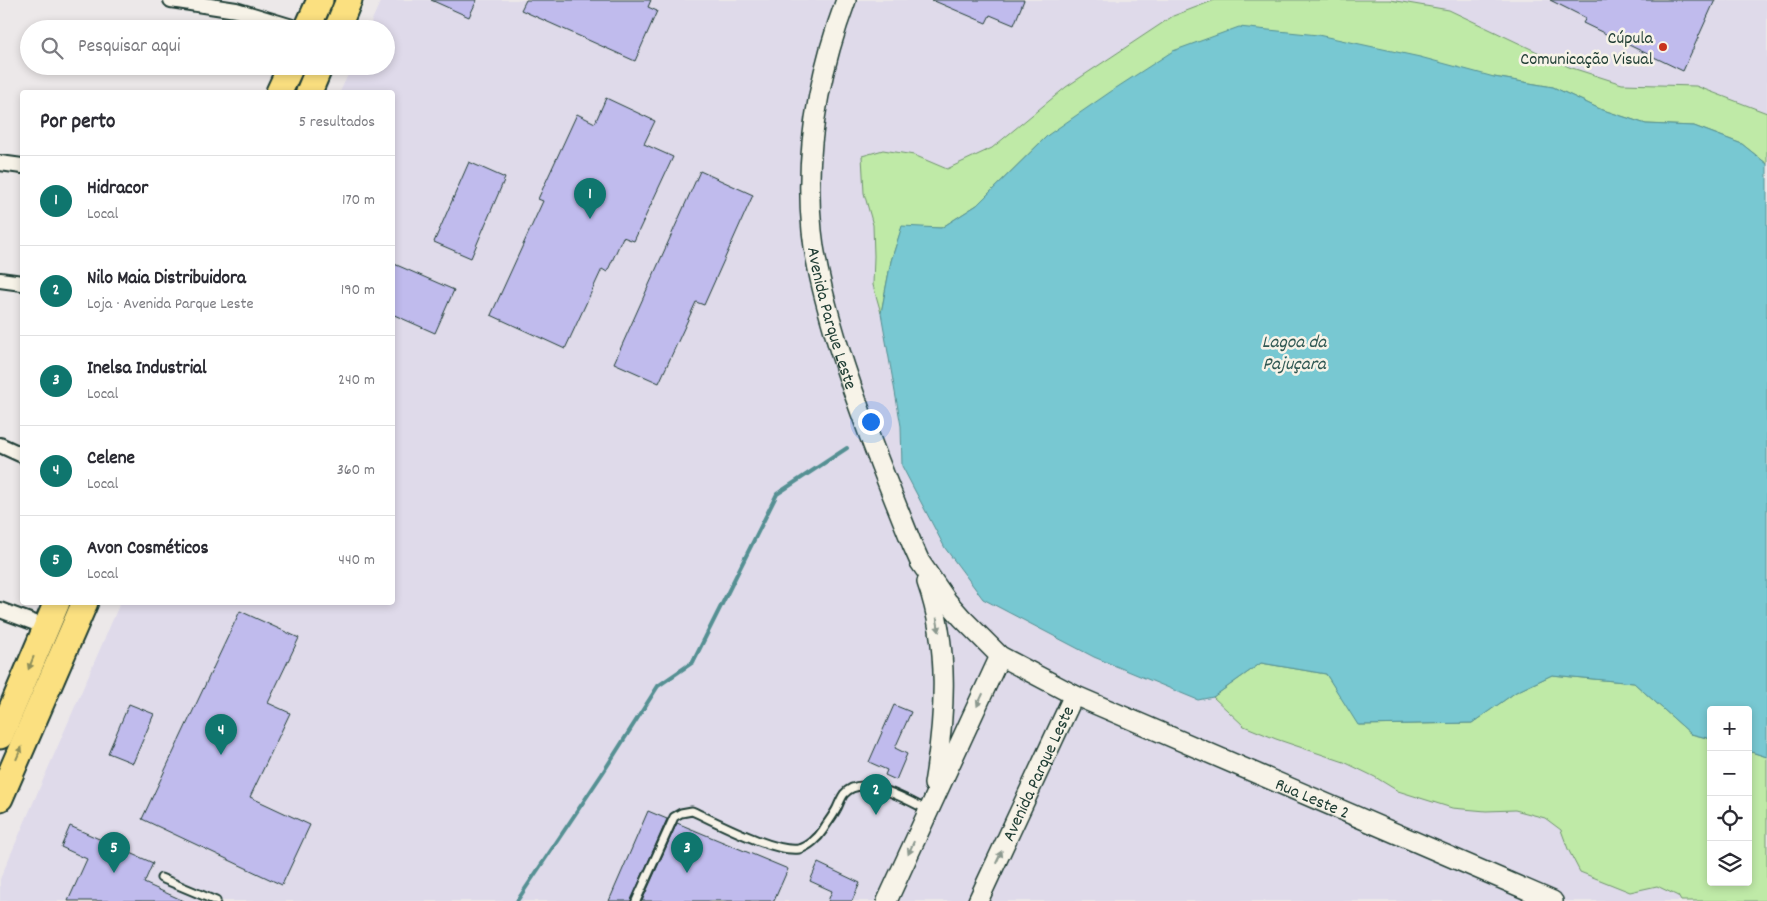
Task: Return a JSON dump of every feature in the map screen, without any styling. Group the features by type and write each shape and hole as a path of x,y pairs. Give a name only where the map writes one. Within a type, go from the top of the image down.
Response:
{"highway":[{"path":"311,20 320,0"},
{"path":"341,20 349,0"},
{"path":"280,90 287,75"},
{"path":"310,90 316,75"},
{"path":"0,736 11,703 56,605"},
{"path":"0,798 84,605"}],"street":[{"path":"171,0 236,10 269,20"},
{"name":"Avenida Parque Leste","path":"846,0 830,51 815,122 811,164 812,230 822,291 847,374 906,529 920,562 938,589 957,612 1000,656 1074,695 978,901"},
{"path":"0,163 20,166"},
{"path":"0,280 20,283"},
{"path":"0,445 20,454"},
{"path":"920,562 931,593 938,624 944,679 939,755 930,807"},
{"path":"0,610 46,626"},
{"path":"887,901 1000,656"},
{"name":"Rua Leste 2","path":"1074,695 1553,901"}],"lane":[{"path":"636,901 674,817 681,813 692,811 763,842 782,848 799,849 810,844 820,834 844,794 853,788 863,786 886,790 930,807"},
{"path":"162,878 216,901"}],"shaded area":[{"path":"381,0 1767,0 1767,901 0,901 0,879 119,605 395,605 395,90 341,90 348,75 395,75 395,20 372,20"}],"green space":[{"path":"1215,0 1390,0 1449,10 1569,67 1622,84 1696,86 1767,113 1767,164 1742,144 1694,126 1646,124 1600,109 1553,87 1494,77 1048,135 977,205 941,228 902,227 891,261 881,313 873,285 873,225 864,193 862,156 883,150 914,155 947,169 992,148 1066,87 1173,16"},
{"path":"1261,663 1326,674 1359,725 1472,723 1516,692 1552,675 1634,683 1691,734 1707,738 1707,886 1752,886 1752,752 1767,757 1767,901 1681,901 1678,896 1657,886 1630,892 1580,872 1561,830 1545,818 1515,810 1486,811 1452,808 1398,791 1344,762 1244,726 1213,697"}],"water":[{"name":"Lagoa da Pajuçara","path":"1239,27 1318,35 1420,57 1494,77 1553,87 1600,109 1646,124 1694,126 1742,144 1767,164 1767,757 1752,752 1752,706 1707,706 1707,738 1691,734 1634,683 1552,675 1516,692 1472,723 1358,725 1326,674 1261,663 1213,697 1198,700 1094,657 983,599 945,548 902,466 901,426 881,313 891,261 902,226 941,228 977,205 1048,135 1173,51"}],"building":[{"path":"431,0 477,0 469,17"},
{"path":"526,0 651,0 648,7 657,11 635,61 521,10"},
{"path":"932,0 1024,0 1014,25 990,15 986,23"},
{"name":"Cúpula Comunicação Visual","path":"1550,0 1715,0 1683,71 1583,23 1586,18"},
{"path":"606,98 655,121 644,144 673,157 634,241 623,237 607,272 602,269 565,349 491,315 543,201 538,199 577,114 595,123"},
{"path":"469,162 505,178 471,258 434,242"},
{"path":"700,171 753,195 704,305 696,302 659,383 614,363"},
{"path":"395,264 454,290 435,333 395,315"},
{"path":"240,611 299,638 268,703 290,713 250,797 310,825 282,885 142,819"},
{"path":"129,704 154,714 133,763 108,753"},
{"path":"894,705 911,712 895,748 907,754 896,780 885,775 887,770 869,762"},
{"path":"648,811 667,819 631,901 609,901"},
{"path":"677,823 788,869 774,901 642,901"},
{"path":"70,826 153,863 144,883 184,901 68,901 87,859 61,847"},
{"path":"818,863 860,883 852,901 828,901 832,891 810,881"}],"waterway":[{"path":"517,901 658,686 693,662 777,494 847,448"}],"place":[{"name":"Cúpula Comunicação Visual","path":"1663,47"},
{"name":"Hidracor","path":"590,219"},
{"name":"Celene","path":"221,755"},
{"name":"Nilo Maia Distribuidora","path":"876,815"},
{"name":"Avon Cosméticos","path":"114,873"},
{"name":"Inelsa Industrial","path":"687,873"}]}
